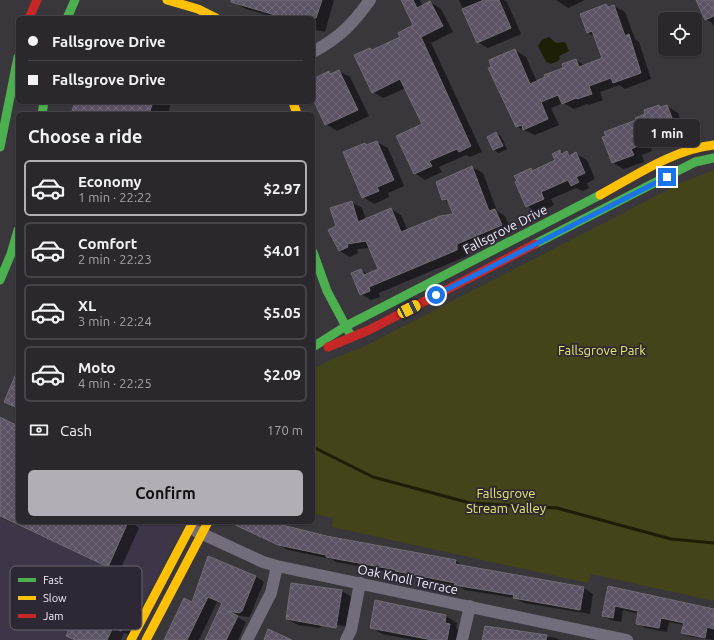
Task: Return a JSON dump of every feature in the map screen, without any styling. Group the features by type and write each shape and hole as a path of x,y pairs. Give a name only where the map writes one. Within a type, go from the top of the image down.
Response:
{"street":[{"path":"30,16 37,0"},
{"path":"69,16 75,0"},
{"path":"167,0 198,9 212,16"},
{"path":"315,51 335,40 351,25 370,0"},
{"path":"0,147 16,67"},
{"name":"Fallsgrove Drive","path":"315,346 346,326 673,157 705,146 714,145"},
{"path":"315,355 327,347 369,330 695,162 714,158"},
{"path":"0,280 11,254 16,237"},
{"path":"315,258 327,291 351,337"},
{"path":"146,640 207,524"},
{"path":"142,619 191,525"},
{"name":"Oak Knoll Terrace","path":"191,525 202,534 263,562 277,566 470,606 575,634 627,640"},
{"path":"247,640 272,593 277,566"},
{"path":"346,640 352,630 360,583"},
{"path":"462,640 470,606"},
{"path":"131,640 136,630"}],"shaded area":[{"path":"549,37 556,43 564,42 569,51 559,56 560,59 556,62 550,64 548,62 547,63 538,46 542,40"},
{"path":"0,417 16,423 16,524 184,524 142,603 142,566 10,566 10,630 127,630 122,640 0,640"}],"green space":[{"path":"714,170 714,601 591,574 588,583 332,527 333,518 315,514 315,368 332,359 363,347 683,182"}],"building":[{"path":"231,0 322,0 316,18 315,16 278,16 231,2"},
{"path":"401,0 413,0 417,8 430,1 443,26 421,37 471,146 459,152 457,149 429,161 432,166 414,174 396,136 422,124 400,79 372,93 354,55 370,48 372,50 400,37 398,33 413,25"},
{"path":"484,0 499,0 511,28 477,43 462,9"},
{"path":"696,0 714,0 714,16 705,20"},
{"path":"606,4 608,7 614,5 625,36 629,34 641,73 613,83 611,78 589,86 592,94 577,99 576,98 562,104 558,95 541,102 548,119 523,130 522,125 516,127 488,68 491,67 489,60 515,49 530,84 545,77 544,75 563,68 562,64 576,59 579,67 602,58 592,31 587,33 580,14"},
{"path":"339,70 358,110 325,125 315,103 315,78 329,71 330,74"},
{"path":"74,104 152,104 150,112 72,112"},
{"path":"659,105 660,107 667,105 678,133 658,140 657,136 641,142 642,144 631,149 634,155 612,163 602,137 606,136 604,132 636,120 635,118 645,114 644,110"},
{"path":"496,132 503,146 493,150 487,137"},
{"path":"377,141 394,180 377,187 379,191 362,198 343,152 365,143 366,145"},
{"path":"560,150 561,154 567,151 569,156 576,152 585,173 576,177 579,182 571,186 568,180 541,192 544,199 526,207 515,182 517,181 514,176 531,168 532,171 555,160 552,154"},
{"path":"472,166 489,211 495,209 502,225 457,244 457,250 369,287 370,291 360,295 351,273 361,269 364,275 378,269 366,241 347,244 348,247 339,251 328,230 336,226 330,208 352,201 358,222 391,208 401,232 440,216 453,214 447,199 442,200 436,182"},
{"path":"16,374 16,407 4,402"},
{"path":"0,417 16,425 16,524 0,516"},
{"path":"17,524 127,524 108,566"},
{"path":"233,524 278,524 327,536 456,560 455,564 584,587 580,610 513,598 514,595 454,585 455,583 326,557 326,555 278,545"},
{"path":"208,556 256,576 242,611 239,613 229,611 238,616 226,640 205,640 222,603 208,597 187,640 164,640 184,598 192,602"},
{"path":"291,583 342,590 336,628 286,619"},
{"path":"608,586 714,609 714,629 707,627 705,638 681,633 684,623 661,618 659,628 636,624 638,611 615,606 613,618 602,616"},
{"path":"375,600 446,615 445,623 450,624 447,640 432,640 370,628"},
{"path":"485,626 547,635 546,640 482,640"},
{"path":"268,629 292,640 264,640"},
{"path":"69,630 112,630 107,640 75,640 66,636"}],"waterway":[{"path":"315,448 373,477 470,503 557,508 671,539 714,543"}],"traffic: fast":[{"path":"68,16 75,0"},
{"path":"0,147 16,67"},
{"path":"42,112 44,104"},
{"path":"535,244 695,162 714,158"},
{"path":"315,346 346,326 600,195"},
{"path":"0,280 11,254 16,237"},
{"path":"315,258 327,291 351,336"}],"traffic: slow":[{"path":"167,0 198,9 212,16"},
{"path":"294,104 296,112"},
{"path":"600,195 655,164 684,152 714,145"},
{"path":"142,619 192,524"},
{"path":"146,640 207,524"},
{"path":"131,640 136,630"}],"traffic: jam":[{"path":"30,16 37,0"},
{"path":"328,347 369,330 535,244"}],"route":[{"path":"436,295 667,177"}],"park label":[{"name":"Fallsgrove Park","path":"602,350"},
{"name":"Fallsgrove Stream Valley","path":"506,500"}]}
